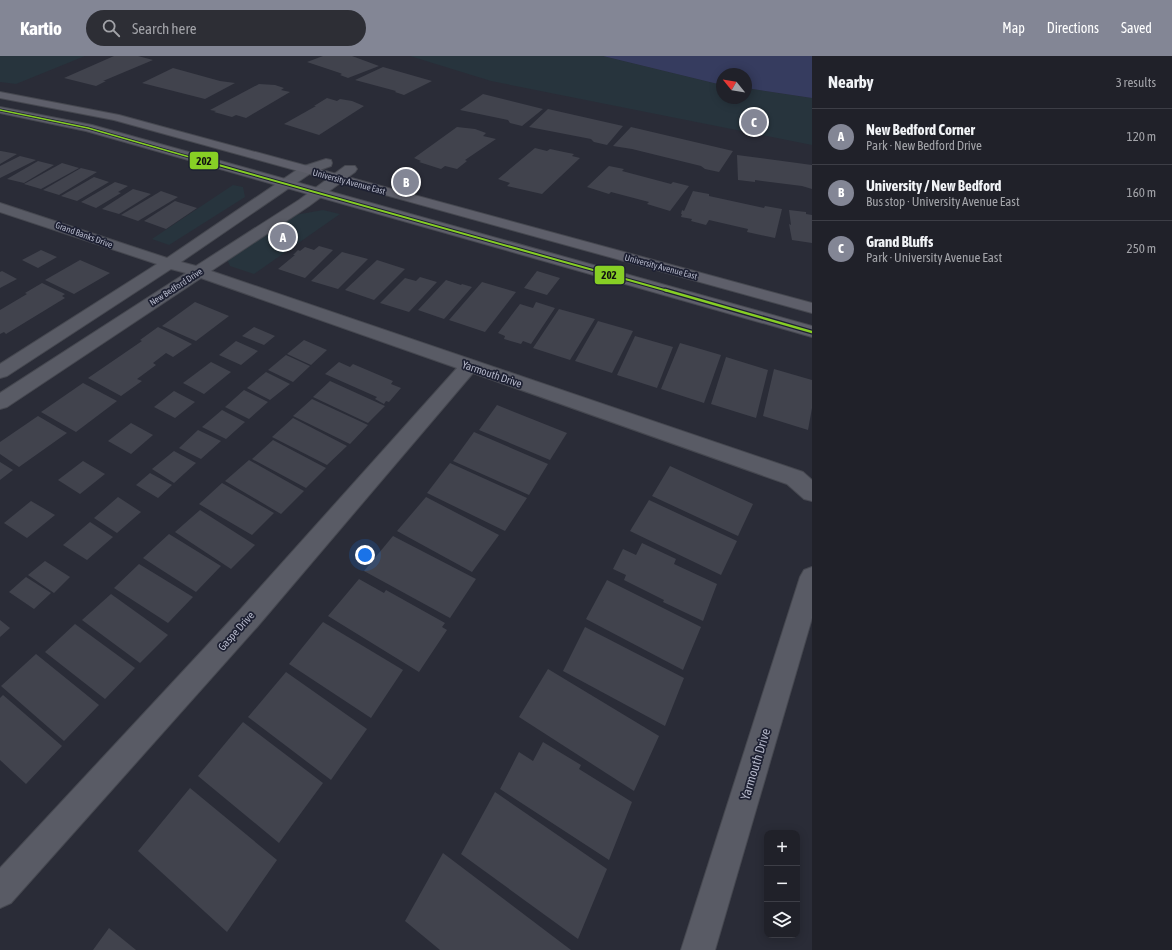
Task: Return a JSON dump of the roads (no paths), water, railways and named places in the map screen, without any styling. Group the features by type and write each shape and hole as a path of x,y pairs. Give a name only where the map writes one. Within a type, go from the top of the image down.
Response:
{"main road":[{"name":"University Avenue East","path":"0,94 115,117 306,170 344,174 812,308"},
{"name":"University Avenue East","path":"0,110 88,128 812,332"}],"street":[{"path":"0,372 168,264 306,170 326,163"},
{"name":"New Bedford Drive","path":"0,402 318,193 344,174"},
{"name":"Grand Banks Drive","path":"0,207 63,226 168,264"},
{"name":"Yarmouth Drive","path":"168,264 198,272 795,478 812,493"},
{"name":"Gaspe Drive","path":"0,892 248,619 469,366"},
{"name":"Yarmouth Drive","path":"698,950 812,577"}],"water":[{"path":"603,56 812,56 812,98 752,89 752,68 716,68 716,84"}],"place":[{"name":"Grand Bluffs","path":"754,122"},
{"name":"University / New Bedford","path":"406,182"},
{"name":"New Bedford Corner","path":"283,237"}]}
